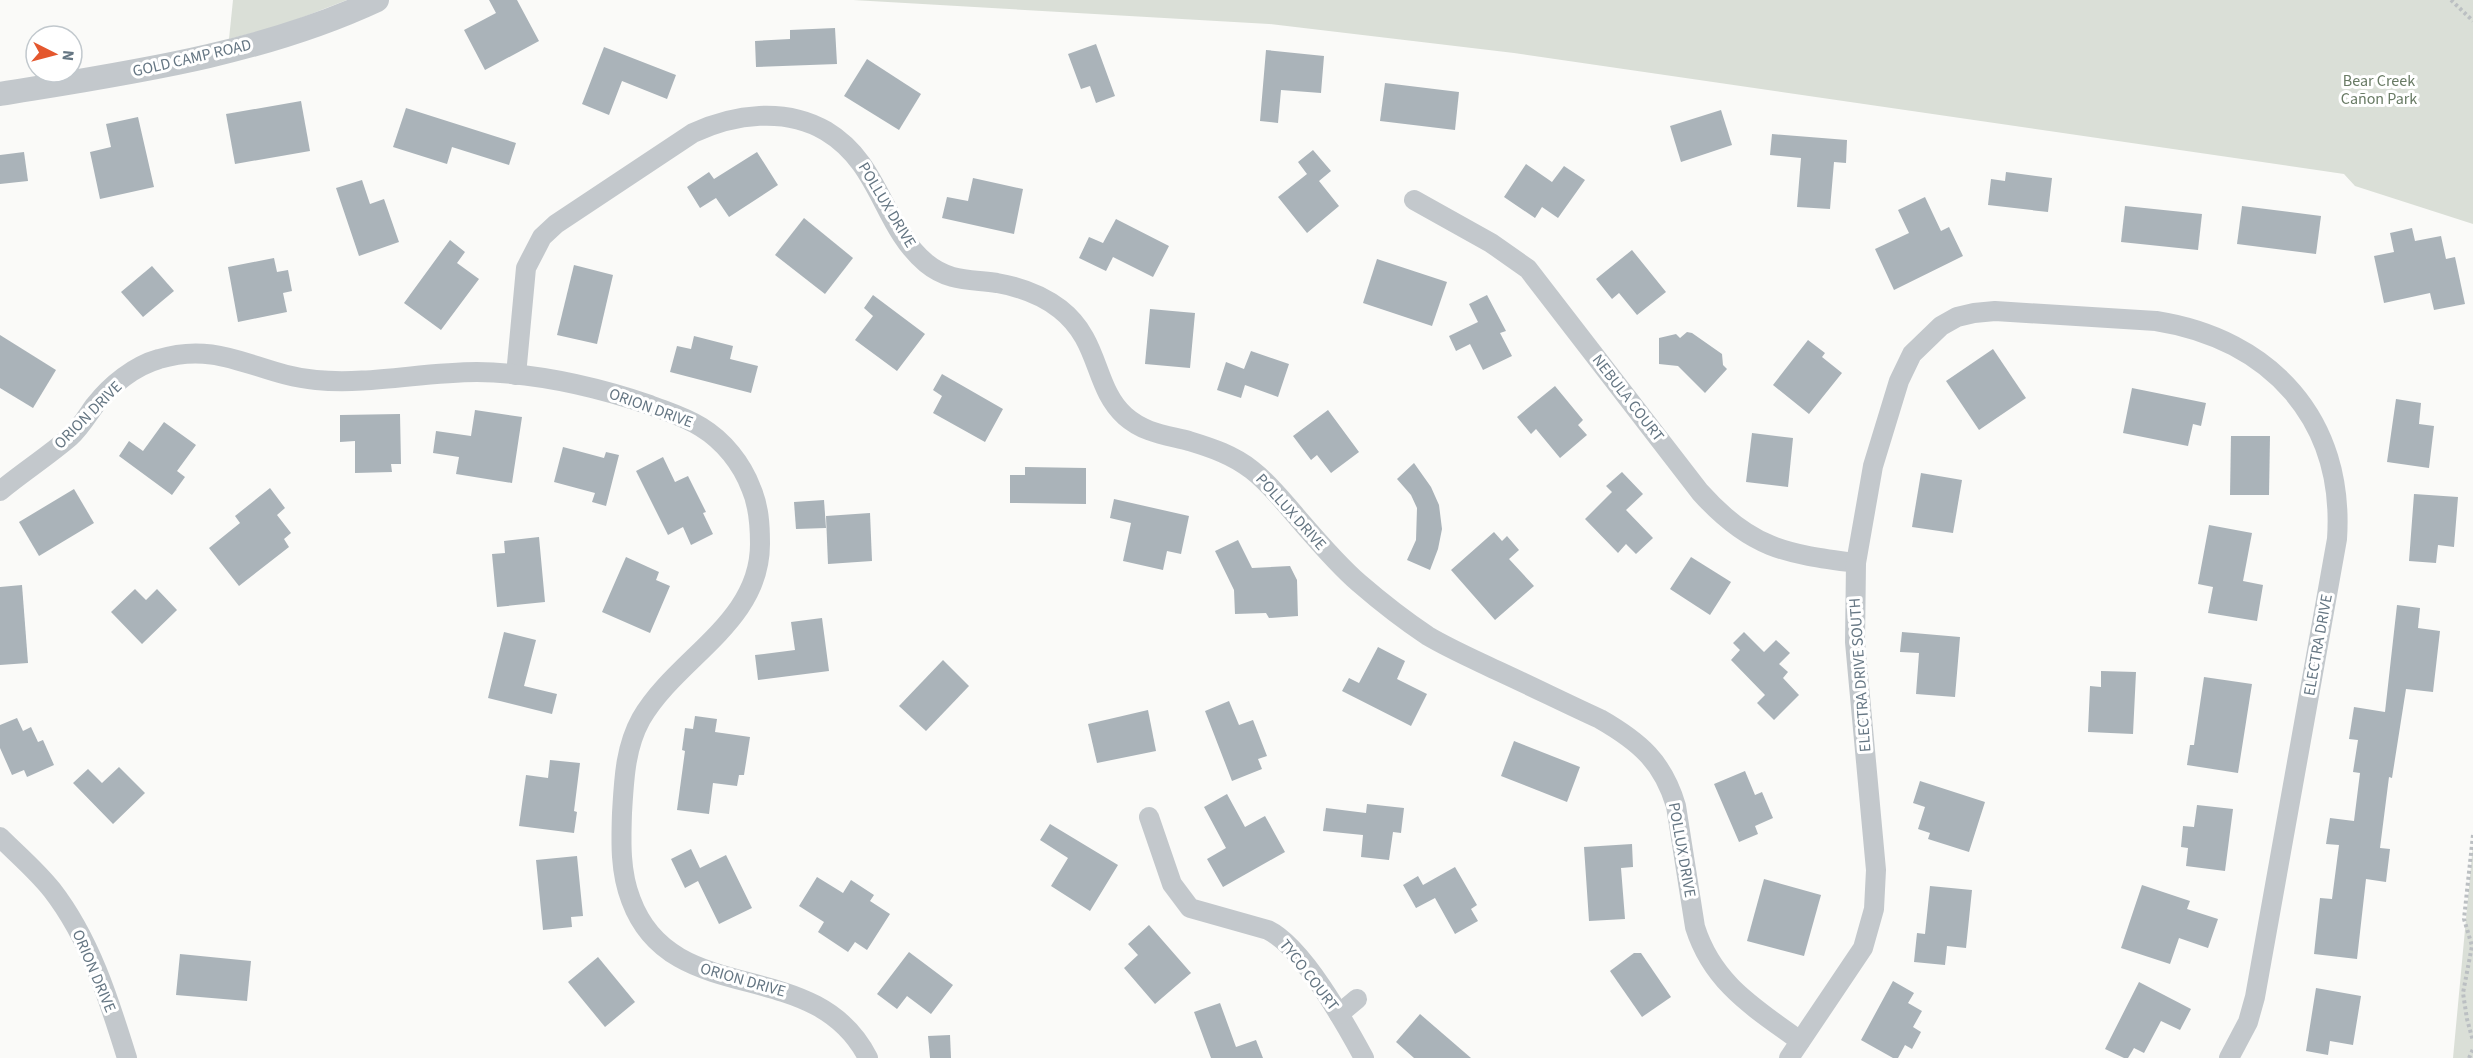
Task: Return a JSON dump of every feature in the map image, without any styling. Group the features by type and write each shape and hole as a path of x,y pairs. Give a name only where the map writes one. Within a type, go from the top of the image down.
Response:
{"street":[{"name":"GOLD CAMP ROAD","path":"0,94 157,68 220,54 309,26 377,0"},
{"name":"POLLUX DRIVE","path":"516,375 526,268 542,237 556,225 693,133 716,122 739,117 777,116 824,130 863,163 902,235 925,262 952,279 995,283 1031,292 1064,312 1086,337 1115,406 1141,428 1213,448 1233,457 1266,482 1332,557 1357,581 1406,621 1450,648 1600,719 1621,731 1650,755 1670,788 1676,806 1695,927 1701,946 1725,982 1800,1041"},
{"name":"NEBULA COURT","path":"1414,200 1491,243 1528,269 1700,492 1729,522 1750,537 1770,547 1803,556 1856,563"},
{"name":"ELECTRA DRIVE SOUTH","path":"1788,1058 1863,948 1874,909 1876,870 1855,642 1856,563 1873,466 1899,381 1912,354 1934,332 1956,317 1995,311 2156,321"},
{"name":"ELECTRA DRIVE","path":"2156,321 2182,325 2231,343 2255,357 2277,376 2310,416 2330,463 2339,514 2337,539 2255,997 2248,1022 2229,1058"},
{"name":"ORION DRIVE","path":"0,491 74,433 98,402 137,368 158,359 203,352 226,356 292,376 316,380 344,381 446,373 516,375 599,389 684,417 704,429 723,444 738,463 749,483 756,501 760,527 760,552 755,576 746,598 732,619 652,703 639,722 626,758 621,835 625,883 632,904 644,924 660,943 677,956 711,973 782,991 822,1007 852,1034 868,1058"},
{"name":"TYCO COURT","path":"1149,817 1172,884 1190,908 1203,914 1268,930 1279,936 1339,1014 1364,1058"},
{"name":"ORION DRIVE","path":"0,837 51,889 70,916 86,945 98,974 127,1058"},
{"path":"1339,1014 1357,999"}],"path":[{"path":"2451,0 2473,21"},
{"path":"2473,835 2464,920 2472,946 2463,993 2473,1041"},
{"path":"2469,1058 2473,1049"}],"green space":[{"path":"233,0 347,0 280,26 229,39"},
{"name":"Bear Creek Cañon Park","path":"853,0 2473,0 2473,224 2355,186 2344,174 1514,53 1269,24"},
{"path":"2473,844 2473,1058 2453,1058"}],"building":[{"path":"489,0 517,0 539,41 485,70 464,30 496,13"},
{"path":"835,28 837,64 756,67 755,41 790,39 790,30"},
{"path":"1096,44 1115,96 1096,103 1090,86 1081,89 1068,54"},
{"path":"604,47 676,75 667,99 622,81 609,115 582,104"},
{"path":"1266,50 1324,56 1321,93 1281,90 1278,123 1260,121"},
{"path":"867,59 921,94 899,130 844,96"},
{"path":"1385,83 1459,92 1455,130 1380,121"},
{"path":"301,101 310,151 235,164 226,114"},
{"path":"406,108 516,143 509,165 452,147 447,164 393,147"},
{"path":"1721,110 1732,145 1681,162 1670,126"},
{"path":"138,117 154,187 100,199 90,152 111,147 106,124"},
{"path":"1772,134 1847,140 1846,163 1834,162 1830,209 1797,207 1801,158 1770,155"},
{"path":"1313,150 1331,171 1319,181 1339,206 1307,233 1278,197 1307,174 1298,162"},
{"path":"24,152 28,181 0,184 0,155"},
{"path":"757,152 778,185 729,217 716,198 700,208 687,187 709,172 714,179"},
{"path":"1526,164 1552,182 1564,166 1585,180 1558,218 1542,207 1535,218 1504,197"},
{"path":"2006,172 2052,178 2048,212 1988,205 1991,179 2005,181"},
{"path":"973,178 1023,189 1014,234 942,218 947,197 968,201"},
{"path":"362,180 370,204 384,199 399,242 359,256 336,188"},
{"path":"1925,197 1941,231 1949,227 1963,256 1894,290 1875,249 1909,233 1898,210"},
{"path":"2125,206 2202,214 2198,250 2121,242"},
{"path":"2242,206 2321,216 2316,254 2237,244"},
{"path":"804,218 853,258 825,294 775,255"},
{"path":"1116,219 1169,246 1153,277 1113,257 1106,271 1079,258 1089,237 1103,243"},
{"path":"2412,228 2415,241 2441,236 2446,259 2455,257 2465,304 2434,310 2430,293 2384,303 2374,256 2394,252 2390,233"},
{"path":"450,240 465,252 457,263 479,279 441,330 404,303"},
{"path":"1632,250 1666,292 1637,315 1619,293 1612,299 1596,279"},
{"path":"274,258 277,272 288,270 292,291 283,293 287,312 238,322 228,267"},
{"path":"1377,259 1447,282 1432,326 1363,303"},
{"path":"574,265 613,275 597,344 557,335"},
{"path":"152,266 174,291 143,317 121,292"},
{"path":"873,295 925,334 897,371 855,340 873,316 864,308"},
{"path":"1487,295 1506,331 1500,333 1512,356 1483,370 1470,344 1456,351 1449,336 1478,322 1469,304"},
{"path":"1150,309 1195,313 1190,368 1145,364"},
{"path":"1687,332 1692,333 1722,354 1723,365 1727,369 1705,393 1678,366 1659,364 1659,338 1676,334 1680,338"},
{"path":"0,335 56,370 33,408 0,388"},
{"path":"694,336 733,346 730,359 758,366 751,393 670,372 677,346 691,349"},
{"path":"1808,340 1825,353 1822,357 1842,373 1809,414 1773,385"},
{"path":"1993,349 2026,398 1979,430 1946,381"},
{"path":"1251,351 1289,364 1278,397 1245,385 1241,398 1217,390 1226,362 1244,369"},
{"path":"942,374 1003,409 985,442 933,413 942,396 933,390"},
{"path":"1555,386 1583,420 1578,425 1587,435 1560,458 1536,429 1531,434 1517,417"},
{"path":"2132,388 2206,403 2201,426 2193,424 2188,446 2123,433"},
{"path":"2396,399 2421,403 2419,424 2434,426 2429,468 2387,462"},
{"path":"475,410 522,417 512,483 456,474 459,457 433,453 436,431 471,436"},
{"path":"1328,410 1359,452 1331,473 1317,455 1311,460 1293,436"},
{"path":"400,414 401,464 391,464 392,472 355,473 355,441 340,442 340,415"},
{"path":"164,422 196,445 177,471 185,477 172,495 119,456 129,441 143,451"},
{"path":"1752,433 1793,438 1788,487 1746,482"},
{"path":"2231,436 2270,436 2269,495 2230,495"},
{"path":"563,447 604,458 606,452 619,455 606,506 592,502 595,493 554,482"},
{"path":"663,457 675,482 688,476 706,512 703,513 713,534 691,545 683,527 668,535 636,471"},
{"path":"1414,463 1431,487 1439,505 1442,529 1430,570 1407,560 1416,540 1417,508 1411,495 1397,479"},
{"path":"1025,467 1086,468 1086,504 1010,503 1010,475 1025,475"},
{"path":"1622,472 1643,494 1626,510 1653,538 1636,554 1626,544 1618,553 1585,519 1612,492 1606,486"},
{"path":"1921,473 1962,480 1953,533 1912,527"},
{"path":"270,488 285,508 277,515 291,533 284,539 289,547 239,586 209,548 240,523 235,516"},
{"path":"74,489 94,523 39,556 19,522"},
{"path":"2414,494 2458,497 2454,547 2438,545 2436,563 2409,561"},
{"path":"1114,499 1189,516 1181,554 1167,551 1163,570 1123,561 1131,523 1110,518"},
{"path":"824,500 826,528 796,529 794,502"},
{"path":"870,513 872,561 828,564 826,516"},
{"path":"2209,525 2252,533 2243,581 2263,585 2257,621 2208,613 2213,587 2198,584"},
{"path":"1494,532 1502,541 1507,536 1519,550 1509,559 1534,586 1495,620 1451,570"},
{"path":"539,537 545,602 497,607 492,554 505,553 504,541"},
{"path":"1238,540 1252,568 1290,566 1297,580 1298,616 1269,618 1266,613 1235,614 1234,590 1215,551"},
{"path":"626,557 659,572 656,580 670,586 650,633 602,612"},
{"path":"1691,557 1731,582 1710,615 1670,589"},
{"path":"22,585 28,663 0,665 0,587"},
{"path":"135,589 146,600 157,589 177,610 142,644 111,612"},
{"path":"2397,605 2420,608 2418,628 2440,631 2433,692 2406,689 2392,778 2389,777 2380,848 2390,849 2386,882 2366,879 2357,959 2314,954 2320,898 2332,899 2339,845 2326,844 2330,818 2354,821 2360,773 2353,772 2358,740 2349,739 2354,707 2385,712"},
{"path":"822,618 829,671 758,680 755,655 795,650 791,622"},
{"path":"504,632 536,640 524,686 557,694 552,714 488,698"},
{"path":"1744,632 1764,652 1776,640 1790,653 1779,664 1788,672 1783,678 1799,695 1774,720 1757,703 1765,695 1731,660 1740,650 1733,643"},
{"path":"1902,632 1960,637 1955,697 1916,694 1919,653 1900,652"},
{"path":"1378,647 1405,661 1397,679 1427,694 1411,726 1342,691 1349,678 1359,683"},
{"path":"943,660 969,686 926,731 899,706"},
{"path":"2101,671 2136,672 2133,734 2088,732 2090,686 2101,687"},
{"path":"2204,677 2252,684 2238,773 2187,765 2190,745 2194,745"},
{"path":"1229,701 1239,725 1253,720 1267,756 1258,759 1262,769 1232,781 1205,711"},
{"path":"1148,710 1156,751 1097,763 1088,724"},
{"path":"695,716 717,719 715,732 750,737 744,775 739,775 737,786 713,783 709,814 677,810 685,751 682,750 685,728 693,729"},
{"path":"17,718 23,731 31,727 38,742 43,740 54,765 27,777 24,770 12,775 0,748 0,725"},
{"path":"1514,741 1580,767 1567,802 1501,776"},
{"path":"550,760 580,763 574,811 577,812 574,833 519,826 526,775 548,778"},
{"path":"119,767 145,793 113,824 73,783 88,769 102,783"},
{"path":"1745,771 1755,795 1762,792 1773,818 1755,826 1758,834 1739,842 1714,784"},
{"path":"1920,781 1985,802 1969,852 1928,839 1930,833 1918,829 1925,807 1913,803"},
{"path":"1227,794 1245,827 1265,816 1285,852 1223,887 1207,859 1226,848 1204,807"},
{"path":"1367,804 1404,808 1401,833 1393,832 1389,860 1361,857 1363,835 1323,831 1326,808 1366,813"},
{"path":"2197,805 2233,809 2225,871 2186,866 2188,848 2181,847 2183,826 2194,827"},
{"path":"1050,824 1118,865 1090,911 1051,886 1068,858 1040,840"},
{"path":"1632,844 1633,867 1621,868 1625,919 1589,921 1584,847"},
{"path":"691,849 700,868 726,855 752,908 719,924 698,881 685,888 671,859"},
{"path":"577,856 583,916 571,917 572,927 543,930 536,860"},
{"path":"1455,867 1477,905 1471,909 1478,921 1455,934 1435,898 1416,908 1403,885 1418,876 1423,885"},
{"path":"817,877 843,893 851,880 874,895 870,901 890,914 867,950 855,942 848,952 818,932 824,922 799,906"},
{"path":"1764,879 1821,895 1804,956 1747,941"},
{"path":"2142,885 2190,901 2187,909 2218,919 2208,948 2179,938 2170,964 2121,948"},
{"path":"1930,886 1972,890 1966,948 1947,946 1945,965 1914,962 1917,933 1925,934"},
{"path":"1149,925 1191,973 1155,1004 1124,968 1138,955 1128,944"},
{"path":"909,952 953,985 931,1014 907,996 897,1009 877,994"},
{"path":"1634,953 1641,953 1671,997 1642,1017 1610,971"},
{"path":"180,954 251,961 247,1001 176,995"},
{"path":"598,957 635,1002 605,1027 568,982"},
{"path":"1893,981 1914,993 1908,1003 1922,1011 1913,1027 1921,1032 1912,1049 1905,1045 1898,1058 1893,1058 1861,1040"},
{"path":"2139,982 2191,1009 2180,1030 2161,1021 2144,1053 2134,1048 2128,1058 2124,1058 2105,1049"},
{"path":"2316,988 2361,996 2353,1045 2330,1041 2328,1055 2306,1051"},
{"path":"1220,1003 1236,1047 1256,1040 1263,1058 1211,1058 1194,1012"},
{"path":"1420,1014 1471,1058 1414,1058 1396,1042"},
{"path":"950,1035 951,1058 930,1058 928,1036"}]}
